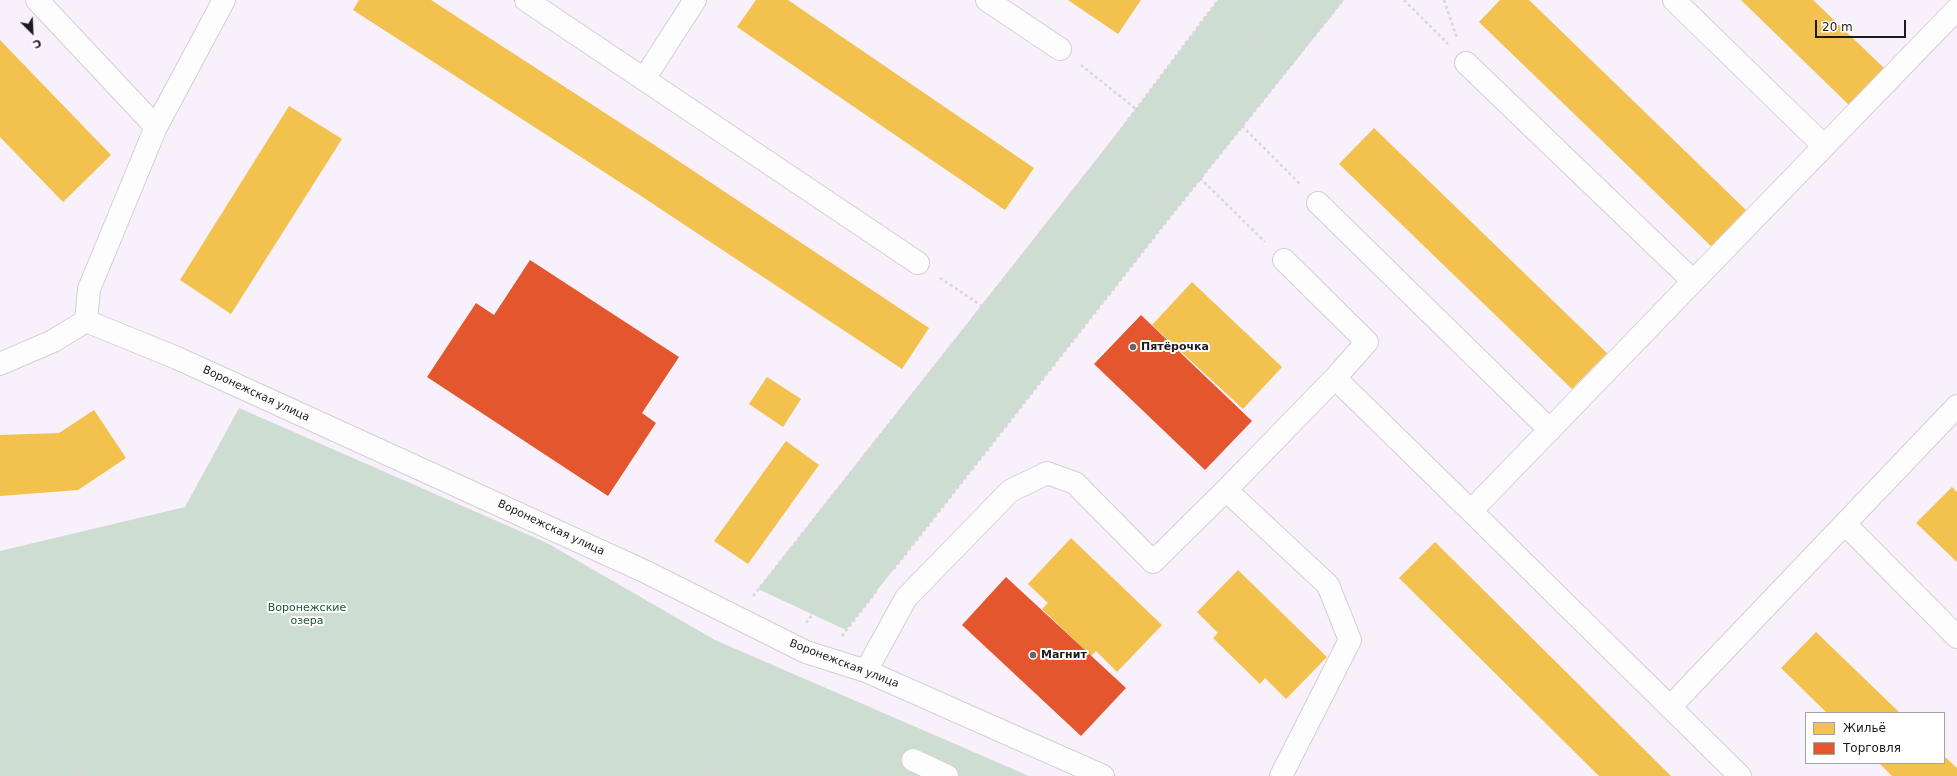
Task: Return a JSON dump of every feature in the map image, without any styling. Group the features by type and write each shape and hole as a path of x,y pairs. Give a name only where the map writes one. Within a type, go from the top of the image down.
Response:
{"street":[{"path":"37,0 156,128"},
{"path":"0,364 53,341 86,321 89,289 156,128 224,0"},
{"path":"526,0 918,263"},
{"path":"644,79 695,0"},
{"path":"986,0 1060,49"},
{"path":"1674,0 1824,146"},
{"path":"1471,511 1957,9"},
{"path":"1466,63 1693,281"},
{"path":"1318,203 1550,430"},
{"path":"866,670 906,598 1010,491 1047,473 1075,483 1153,562 1226,490 1335,378 1367,342 1284,260"},
{"name":"Воронежская улица","path":"86,321 177,358 644,571 798,648 866,670 1103,776"},
{"path":"1335,378 1740,776"},
{"path":"1670,707 1957,406"},
{"path":"1226,490 1328,586 1350,640 1281,776"},
{"path":"1845,524 1957,637"},
{"path":"913,760 947,776"}],"path":[{"path":"739,618 758,589 1136,109 1218,0"},
{"path":"711,776 798,648 812,614 1287,0"},
{"path":"890,574 1200,178 1344,0"},
{"path":"1404,0 1466,63"},
{"path":"1444,0 1466,63"},
{"path":"1060,49 1136,109"},
{"path":"1242,126 1318,203"},
{"path":"1200,178 1284,260"},
{"path":"1143,187 1174,212"},
{"path":"918,263 982,306"},
{"path":"827,658 846,630 880,586"},
{"path":"0,693 67,762 84,776"}],"green space":[{"path":"1218,0 1344,0 1174,212 846,630 758,589 1136,109"},
{"name":"Воронежские озера","path":"239,408 547,543 715,640 1029,776 0,776 0,551 185,507"}],"building: Жильё":[{"path":"359,0 431,0 659,148 929,328 902,369 632,190 353,10"},
{"path":"756,0 788,0 1034,168 1005,210 737,27"},
{"path":"1068,0 1141,0 1118,34"},
{"path":"1500,0 1529,0 1747,211 1712,247 1479,22"},
{"path":"1741,0 1813,0 1884,68 1849,105"},
{"path":"0,40 111,155 63,202 0,137"},
{"path":"289,106 342,139 231,314 180,280"},
{"path":"1374,128 1607,353 1572,389 1339,164"},
{"path":"1192,282 1282,367 1243,409 1152,325"},
{"path":"767,377 801,399 783,427 749,404"},
{"path":"94,410 126,458 78,490 0,496 0,435 59,433"},
{"path":"786,441 819,465 748,564 714,541"},
{"path":"1952,487 1957,492 1957,562 1916,523"},
{"path":"1071,538 1162,625 1117,672 1096,651 1091,656 1042,609 1048,603 1028,584"},
{"path":"1435,542 1671,776 1599,776 1399,578"},
{"path":"1238,570 1327,657 1286,699 1265,678 1260,684 1213,638 1218,633 1197,612"},
{"path":"1816,632 1899,712 1826,712 1781,668"},
{"path":"1945,757 1957,768 1957,776 1892,776 1880,764 1945,764"}],"building: Торговля":[{"path":"530,260 679,357 642,413 656,423 608,496 427,377 476,303 494,315"},
{"path":"1141,315 1252,421 1205,470 1094,364"},
{"path":"1006,577 1126,688 1081,736 962,625"}],"place":[{"name":"Пятёрочка","path":"1133,347"},
{"name":"Магнит","path":"1033,655"}]}
